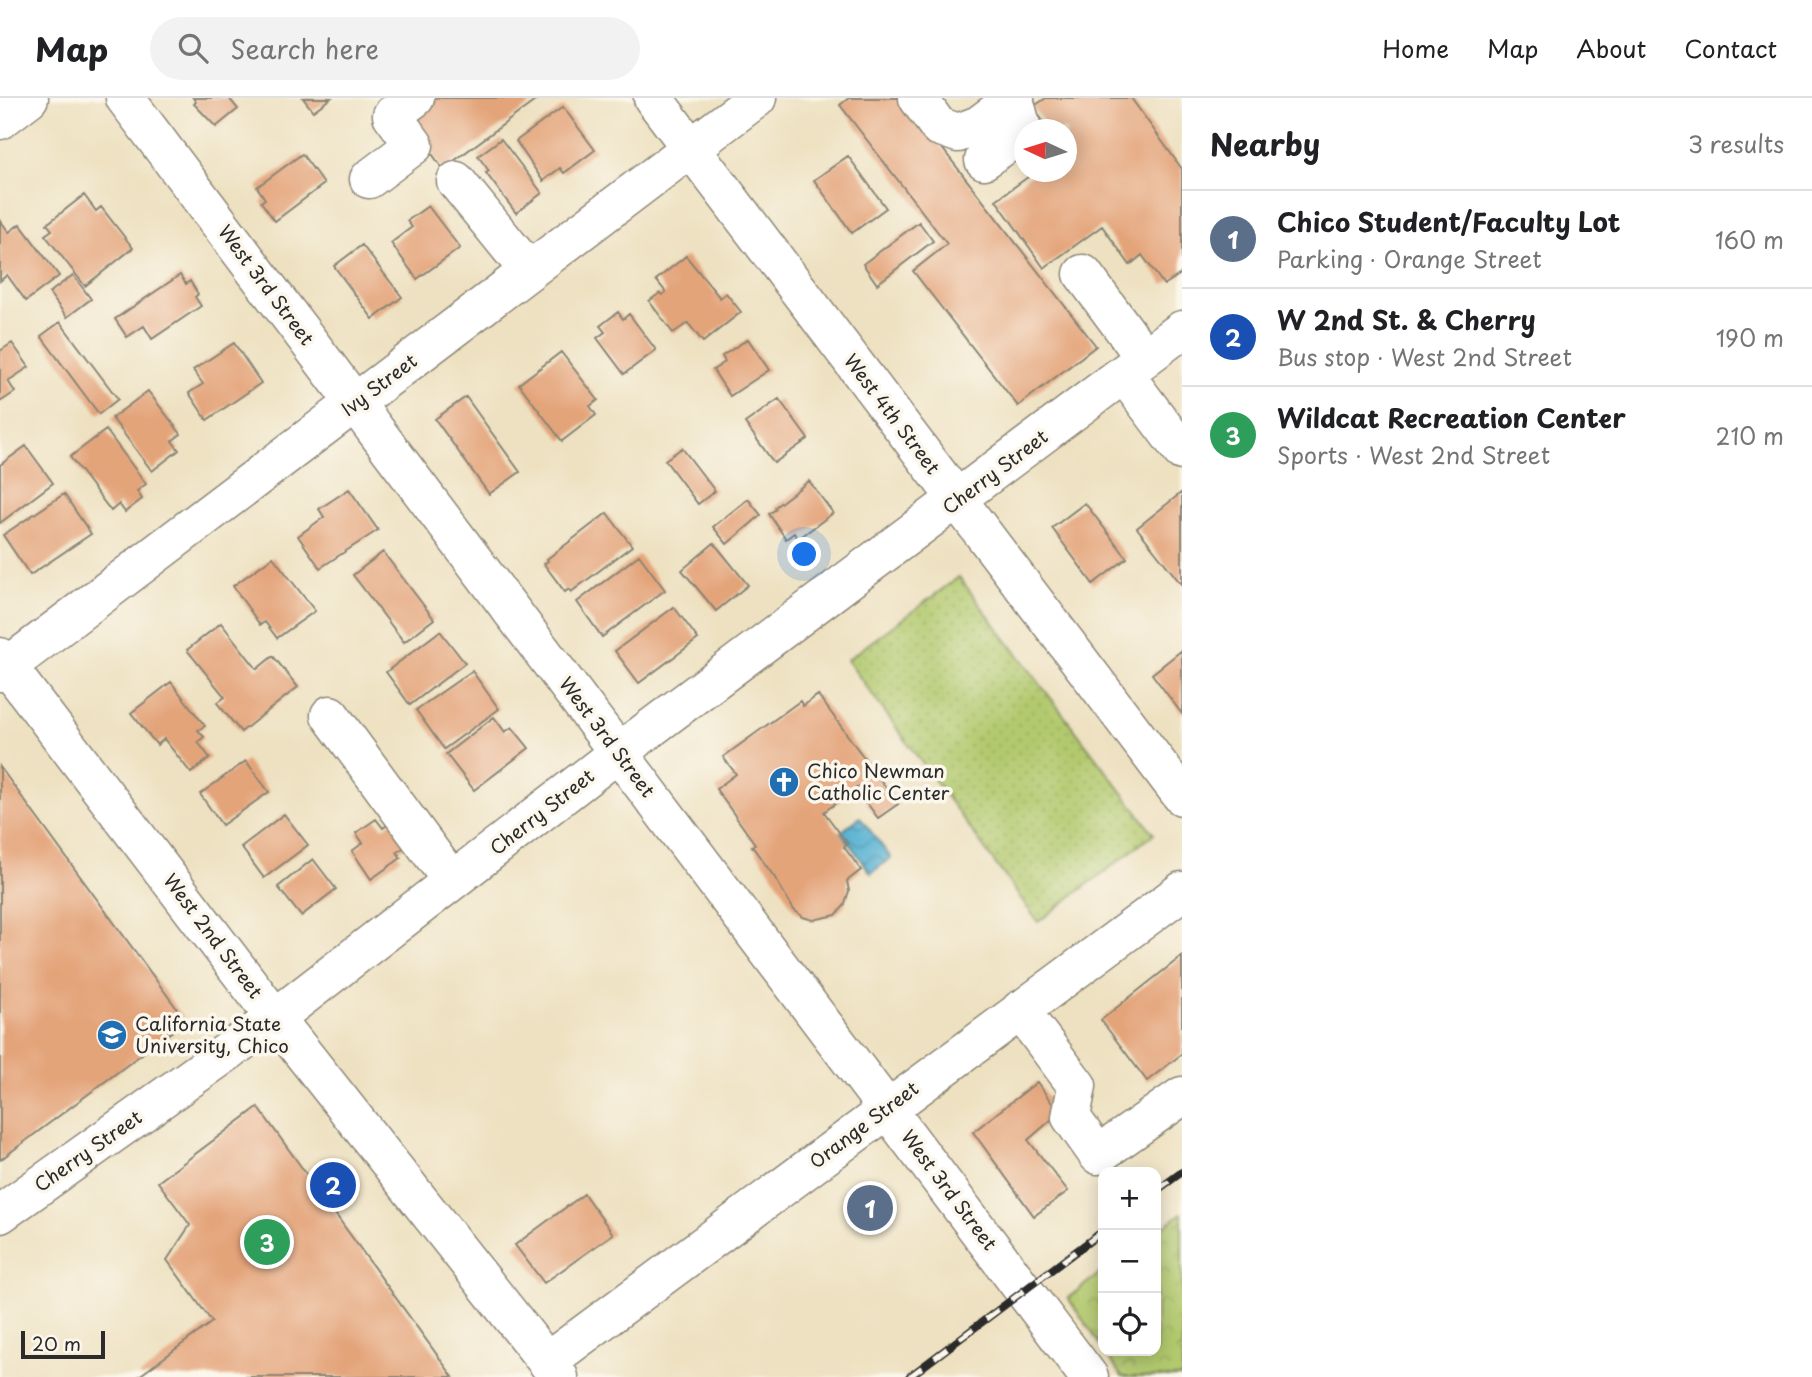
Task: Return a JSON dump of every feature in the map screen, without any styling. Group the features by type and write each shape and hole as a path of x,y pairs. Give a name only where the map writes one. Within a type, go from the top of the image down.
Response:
{"street":[{"path":"0,120 29,98"},
{"name":"West 3rd Street","path":"125,98 1089,1377"},
{"path":"369,179 414,145 392,115 415,98"},
{"name":"West 4th Street","path":"653,98 958,500 1176,775"},
{"name":"Ivy Street","path":"2,665 355,403 757,98"},
{"path":"918,98 938,126 958,133 979,125 1014,99 1023,132 984,160"},
{"path":"456,181 528,271"},
{"path":"1083,274 1182,451"},
{"name":"Cherry Street","path":"0,1214 275,1018 619,752 1182,330"},
{"name":"West 2nd Street","path":"2,665 275,1018 553,1369"},
{"path":"330,715 452,881"},
{"name":"Orange Street","path":"553,1369 887,1108 1182,891"},
{"path":"1020,1010 1077,1086 1071,1117 1098,1155 1182,1096"}],"green space":[{"path":"959,577 1154,834 1038,922 847,660"},
{"path":"1182,1213 1182,1377 1122,1377 1107,1356 1161,1356 1161,1228"},
{"path":"1098,1275 1098,1342 1068,1298"}],"water":[{"path":"860,817 891,858 871,873 841,832"}],"building":[{"path":"193,98 229,98 238,109 216,127 194,104 196,102"},
{"path":"303,98 331,98 313,111"},
{"path":"427,98 539,98 443,169 404,115"},
{"path":"849,98 903,98 1096,346 1018,406 913,271 947,244 840,105"},
{"path":"1046,98 1131,98 1182,169 1182,273 1164,285 1142,255 1130,265 1102,226 1044,268 996,200 1021,182 1077,182 1077,119 1041,119 1033,107"},
{"path":"563,107 595,150 564,173 560,168 543,181 516,141"},
{"path":"501,139 542,193 516,213 486,173 489,171 478,156"},
{"path":"302,154 324,184 275,221 261,202 265,199 257,187"},
{"path":"848,156 886,208 852,233 814,180"},
{"path":"84,195 96,211 101,207 133,248 85,286 45,235 52,230 47,224"},
{"path":"428,206 460,248 417,279 391,243 412,227 407,221"},
{"path":"0,220 9,232 20,224 59,276 26,301 7,275 0,281"},
{"path":"919,222 933,241 877,284 863,264"},
{"path":"362,245 402,297 373,319 334,266"},
{"path":"686,256 720,298 726,293 741,312 703,342 688,323 673,333 649,301 666,292 656,280"},
{"path":"73,275 91,299 67,317 49,293"},
{"path":"180,275 186,284 190,281 201,306 152,339 144,326 127,337 115,319"},
{"path":"618,312 623,319 629,314 656,350 624,374 597,338 605,332 600,326"},
{"path":"60,322 118,399 99,414 41,336"},
{"path":"748,339 769,370 730,396 713,370 725,362 722,356"},
{"path":"12,343 29,367 8,381 15,392 0,402 0,351"},
{"path":"234,343 261,383 207,420 189,393 203,384 193,370"},
{"path":"561,352 598,400 590,406 596,415 562,441 519,384"},
{"path":"148,391 181,434 172,441 179,450 152,471 112,418"},
{"path":"466,397 520,472 489,494 435,419"},
{"path":"779,399 808,439 774,463 745,423"},
{"path":"106,430 146,484 137,491 142,499 125,512 119,504 111,511 70,457"},
{"path":"26,446 53,483 0,523 0,465"},
{"path":"682,448 715,491 698,504 665,460"},
{"path":"809,481 833,513 798,539 794,533 786,539 769,514"},
{"path":"349,489 378,530 320,568 298,536 324,517 319,509"},
{"path":"1182,492 1182,585 1137,528"},
{"path":"64,494 91,534 30,575 3,535"},
{"path":"748,499 761,515 727,544 713,527"},
{"path":"1085,503 1127,558 1093,584 1052,528"},
{"path":"607,513 632,546 571,592 569,589 565,592 544,564"},
{"path":"714,543 748,585 716,611 682,570"},
{"path":"383,552 434,619 404,642 353,575"},
{"path":"639,555 665,590 602,637 577,602"},
{"path":"273,557 315,611 277,638 265,622 260,625 233,586"},
{"path":"674,607 698,639 639,683 615,651"},
{"path":"221,623 257,669 273,656 298,687 241,732 217,703 225,697 187,650"},
{"path":"440,631 465,663 410,705 386,672"},
{"path":"1182,650 1182,714 1152,674"},
{"path":"472,671 499,709 444,749 416,710"},
{"path":"171,682 205,726 198,730 204,737 198,742 210,758 191,773 164,739 157,745 131,713"},
{"path":"818,695 898,804 878,818 861,795 867,791 862,784 824,812 848,844 844,847 861,870 847,881 849,891 844,906 836,915 813,920 794,910 752,846 755,844 716,789 736,774 723,757 800,701 803,706"},
{"path":"494,717 505,732 512,727 529,748 474,790 446,754"},
{"path":"246,761 269,792 222,825 200,794"},
{"path":"0,767 186,1021 0,1160"},
{"path":"284,814 308,845 264,878 241,847"},
{"path":"376,819 383,828 395,819 411,843 397,852 401,858 371,879 352,851 363,843 356,833"},
{"path":"313,859 336,889 301,916 278,887"},
{"path":"1182,956 1182,1054 1147,1081 1101,1020"},
{"path":"1037,1082 1059,1113 1028,1140 1068,1191 1034,1216 973,1132"},
{"path":"258,1107 453,1377 138,1377 212,1322 167,1260 190,1225 158,1182"},
{"path":"584,1194 613,1234 544,1283 515,1245"}],"railway":[{"path":"1161,1187 1182,1172"},
{"path":"909,1377 1098,1235"}],"place":[{"name":"Chico Newman Catholic Center","path":"784,782"},
{"name":"California State University, Chico","path":"112,1035"},
{"name":"W 2nd St. & Cherry","path":"333,1185"},
{"name":"Chico Student/Faculty Lot","path":"870,1208"},
{"name":"Wildcat Recreation Center","path":"267,1242"}]}
